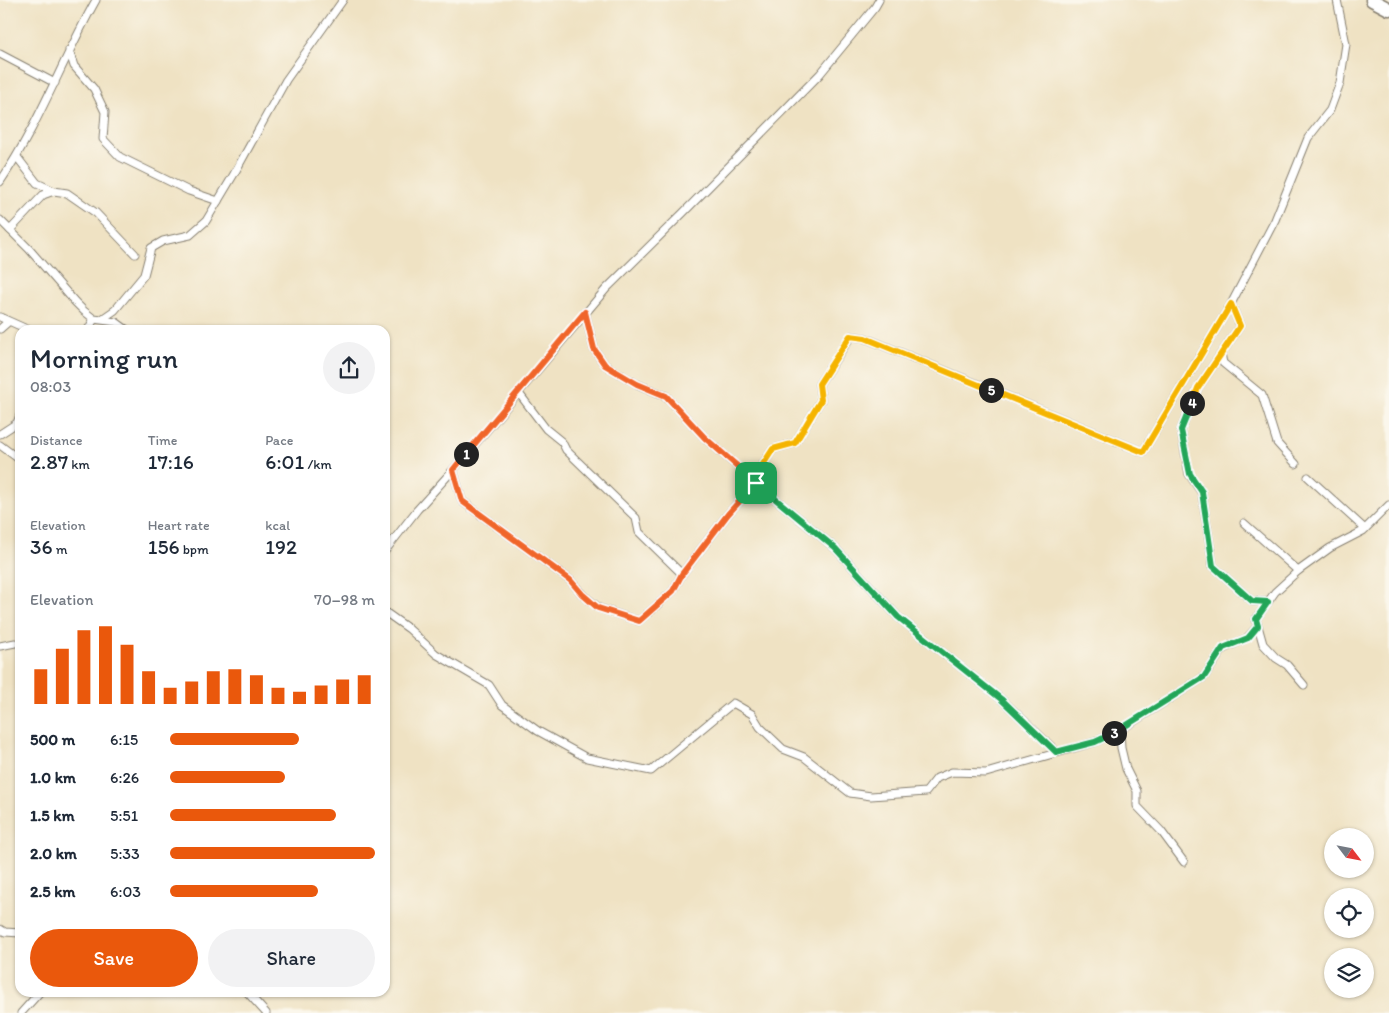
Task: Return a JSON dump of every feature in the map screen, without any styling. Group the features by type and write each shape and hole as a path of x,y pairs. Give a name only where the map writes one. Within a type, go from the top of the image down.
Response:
{"highway":[{"path":"1372,0 1389,9"}],"street":[{"path":"0,182 17,157 55,83 69,50 96,0"},
{"path":"93,325 98,319 115,310 144,275 151,248 163,242 190,234 206,221 286,80 343,0"},
{"path":"390,544 416,510 453,470 585,312 820,74 879,0"},
{"path":"453,470 462,501 570,580 598,608 639,621 673,591 682,574 728,514 756,483 760,469 773,449 795,443 821,400 819,384 850,336 865,338 1143,452 1231,304 1275,220 1308,138 1330,110 1340,83 1346,44 1337,0"},
{"path":"69,50 74,66 94,89 105,112 103,139 120,157 189,191 218,201"},
{"path":"0,54 55,83"},
{"path":"17,157 37,183 54,191 68,193 96,213 135,254"},
{"path":"10,230 43,195 54,191"},
{"path":"0,220 47,268 74,302 98,319 116,322 120,325"},
{"path":"1231,304 1240,326 1198,388 1181,430 1190,474 1202,492 1213,566 1252,601 1268,602"},
{"path":"585,312 594,349 605,365 637,384 666,396 705,438 835,548 898,617 1001,699 1056,752"},
{"path":"0,317 16,325"},
{"path":"0,329 8,322"},
{"path":"1221,354 1223,362 1262,396 1277,443 1296,464"},
{"path":"518,392 546,429 562,442 566,450 636,518 640,532 682,574"},
{"path":"0,434 15,424"},
{"path":"0,445 15,456"},
{"path":"1308,476 1365,529"},
{"path":"1304,685 1287,665 1276,658 1263,644 1256,619 1275,592 1298,571 1330,548 1365,529 1389,504"},
{"path":"1244,523 1298,571"},
{"path":"390,616 409,629 436,654 489,685 502,705 538,731 587,758 615,765 651,770 733,703 752,714 760,727 782,749 804,757 850,794 871,796 926,792 937,778 952,772 986,773 1095,742 1120,730 1204,677 1223,648 1248,638 1258,626"},
{"path":"0,646 15,643"},
{"path":"1120,730 1121,748 1126,769 1137,791 1137,806 1161,831 1184,862"},
{"path":"0,929 5,932 15,933"},
{"path":"21,1013 35,997"},
{"path":"252,997 266,1013"}],"route":[{"path":"756,483 728,514 682,574 673,591 639,621 598,608 553,566 462,501 453,470 585,312 594,349 605,365 637,384 666,396 705,438 756,483 835,548 898,617 1001,699 1056,752 1095,742 1120,730 1204,677 1223,648 1248,638 1258,626 1256,619 1268,602 1252,601 1213,566 1202,492 1190,474 1181,430 1198,388 1240,326 1231,304 1143,452 865,338 850,336 819,384 821,400 795,443 773,449 760,469 756,483"}]}
